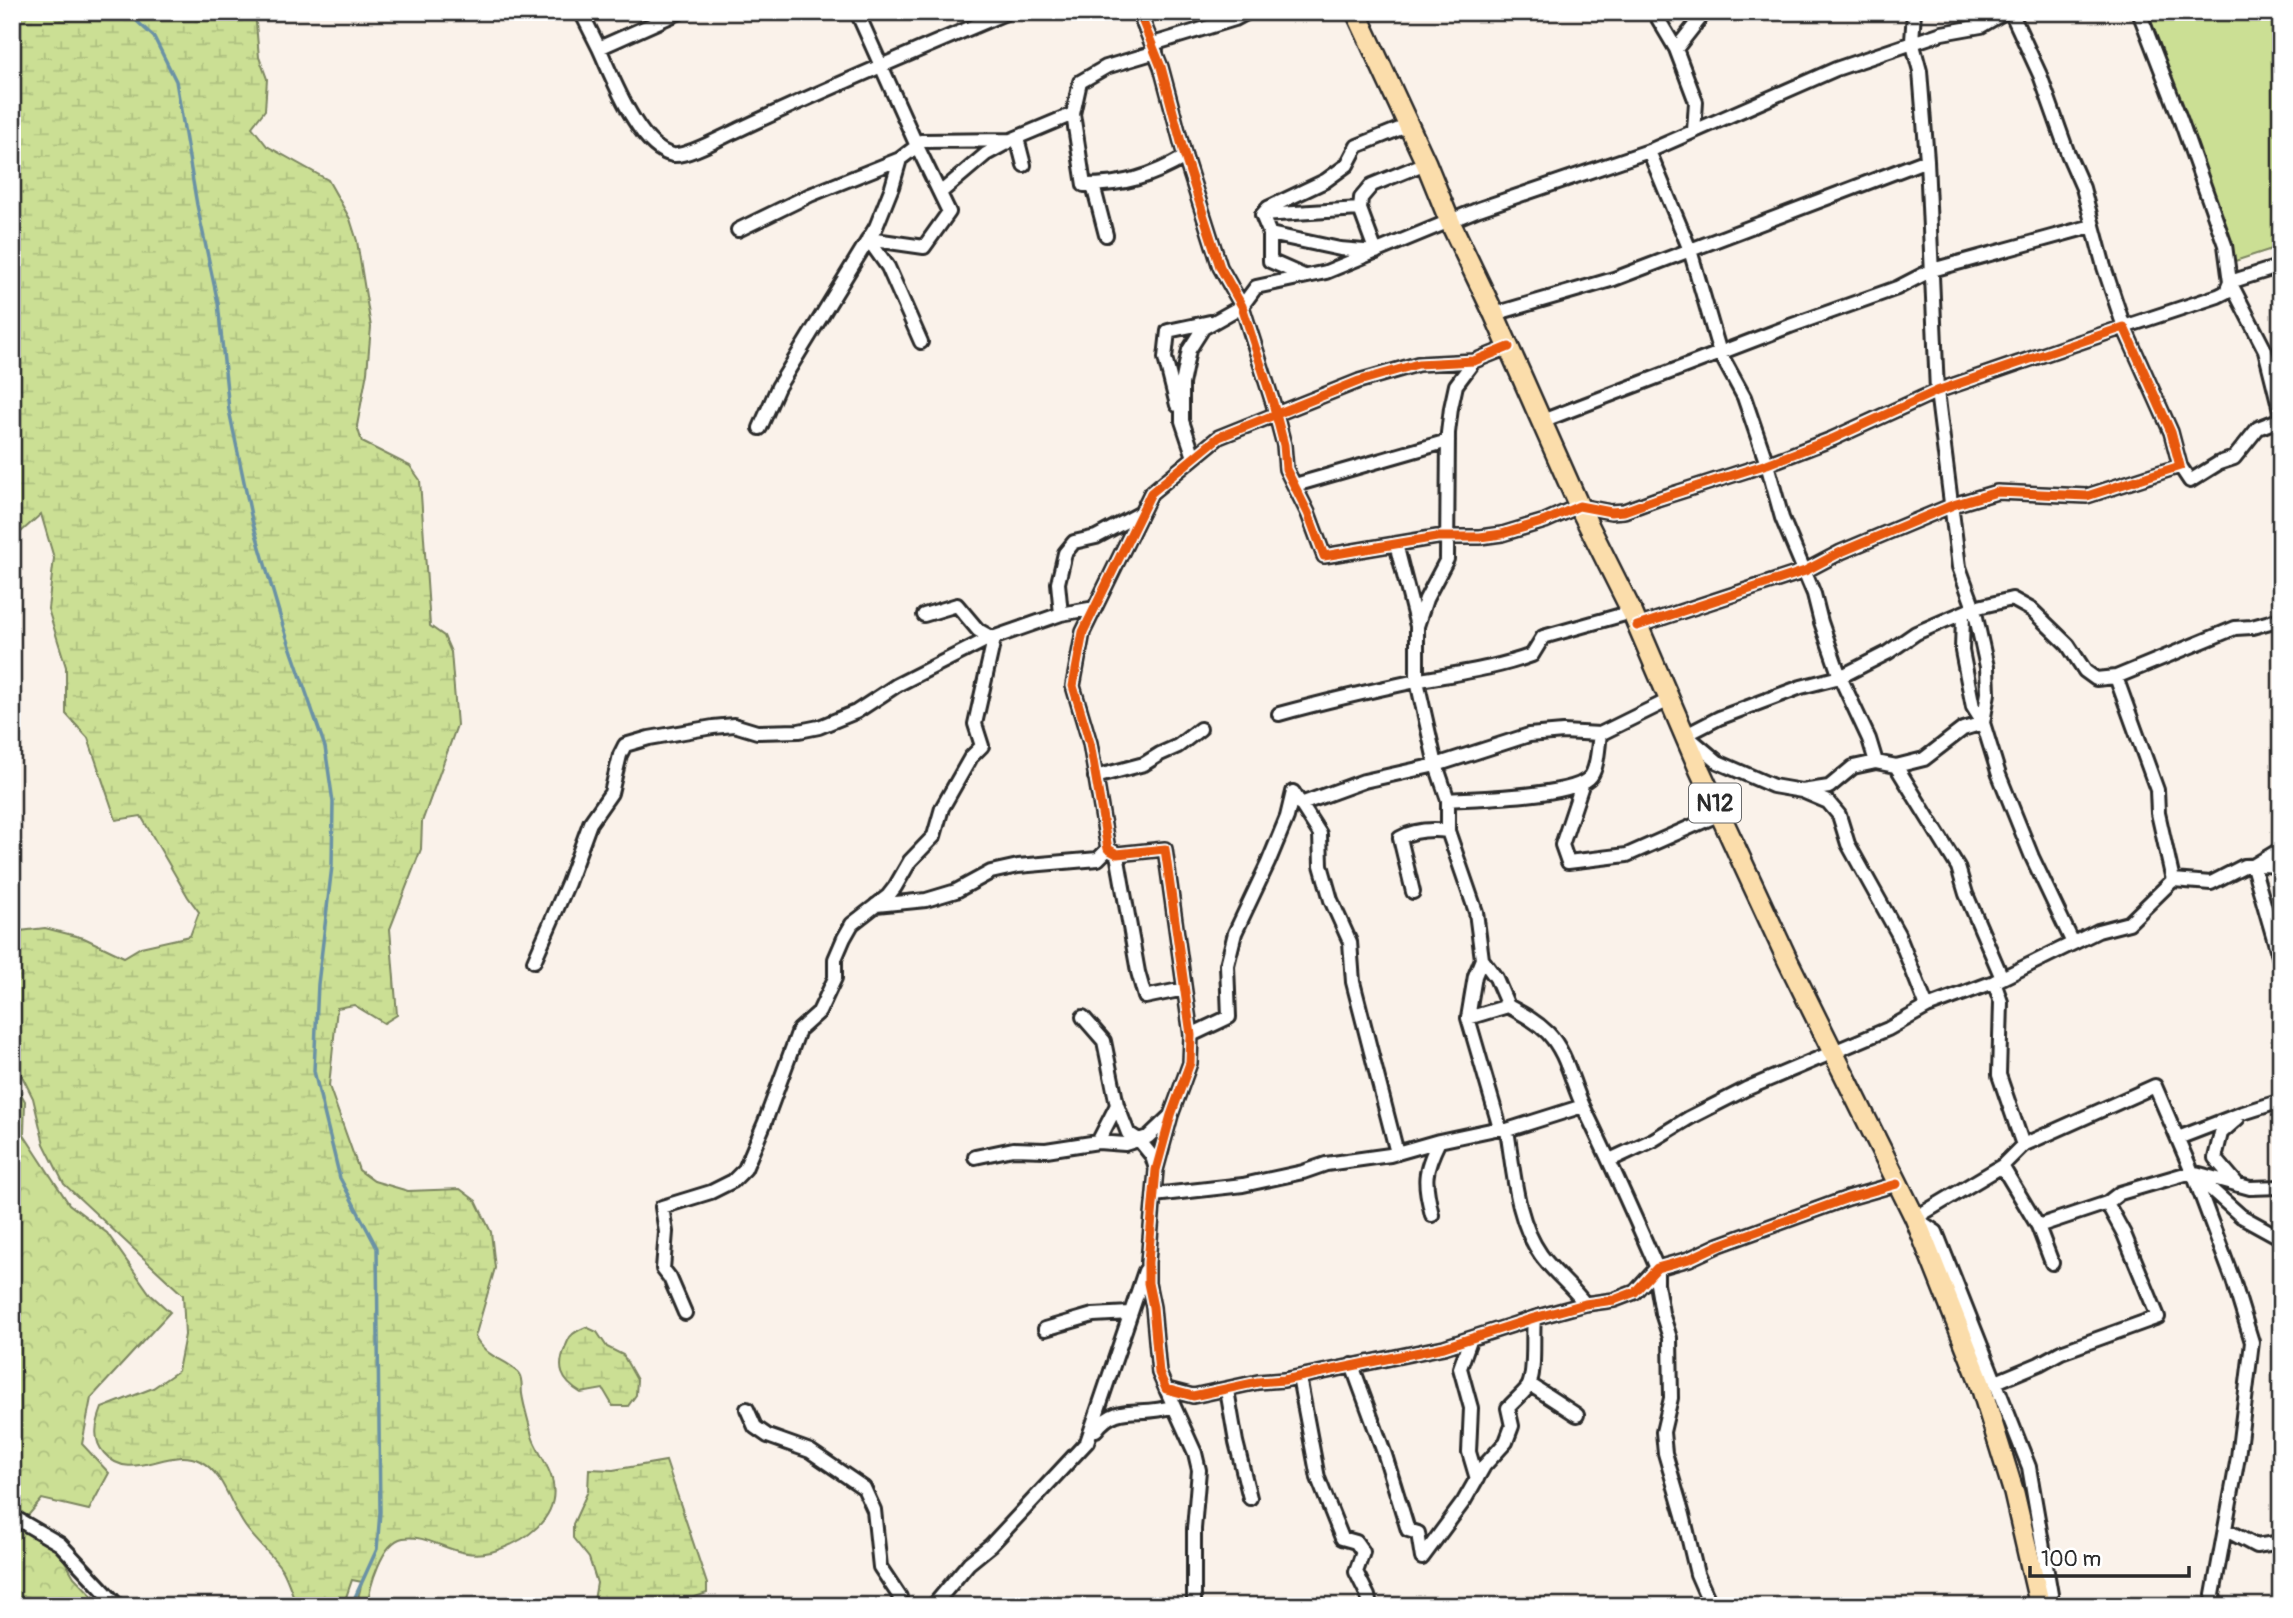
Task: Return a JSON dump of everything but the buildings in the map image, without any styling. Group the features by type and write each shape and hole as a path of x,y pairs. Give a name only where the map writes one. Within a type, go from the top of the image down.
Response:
{"main road":[{"name":"N12","path":"1356,12 1788,961 1915,1218 1978,1377 2014,1493 2040,1606"}],"street":[{"path":"581,12 632,118 643,134 664,151 675,156 697,149 793,104 1008,12"},
{"path":"599,48 680,12"},
{"path":"857,12 950,212 924,247 868,239"},
{"path":"1139,12 1154,48 1220,267 1242,306 1276,415 1284,445 1286,469 1324,556 1448,536 1480,537 1502,534 1545,521 1579,506 1611,512 1624,511 1767,464 1832,439 1937,391 2218,296 2226,292 2230,282 2281,265"},
{"path":"1185,158 1159,173 1114,185 1084,185 1073,114 1080,82 1106,67 1235,19 1247,12"},
{"path":"1654,12 1676,49 1696,102 1694,131"},
{"path":"1676,49 1705,12"},
{"path":"1914,12 1912,41 1920,71 1927,160 1937,391 1959,567 1969,611 1987,667 1988,693 1983,723"},
{"path":"1182,421 1182,384 1189,350 1203,328 1242,306 1256,287 1326,272 1479,209 1649,151 1824,74 1912,41 1981,26 2005,12"},
{"path":"2011,12 2040,75 2083,188 2092,226 2124,327 2171,432 2180,466 2190,481 2219,463 2235,458 2258,428 2281,419"},
{"path":"2139,12 2225,245 2230,282 2265,349 2281,414"},
{"path":"940,193 986,154 1073,114"},
{"path":"1262,215 1268,208 1325,181 1347,165 1357,146 1409,125"},
{"path":"738,230 810,195 900,159 921,141 1014,139"},
{"path":"1014,139 1024,165"},
{"path":"1649,151 1689,250 1720,353 1744,397 1782,518 1814,594 1840,677 1869,739 1876,762"},
{"path":"760,428 778,387 876,227 900,159"},
{"path":"1494,314 1614,279 1927,160"},
{"path":"1376,252 1360,209 1361,198 1371,186 1426,163"},
{"path":"1093,185 1106,235"},
{"path":"1262,215 1360,209"},
{"path":"1262,215 1270,234 1270,261 1304,276"},
{"path":"1542,421 1897,288 1932,270 2092,226"},
{"path":"1270,234 1340,249 1376,252"},
{"path":"868,239 888,267 921,342"},
{"path":"1194,457 1164,358 1168,331 1217,320"},
{"path":"1184,989 1145,997 1095,777 1090,743 1073,686 1083,632 1151,493 1219,437 1359,381 1419,364 1475,361 1509,346"},
{"path":"1417,626 1426,599 1447,559 1448,440 1451,408 1456,385 1475,361"},
{"path":"1295,485 1448,440"},
{"path":"1279,714 1333,699 1523,659 1532,655 1543,637 1634,619 1805,571 1841,552 1953,505 1997,492 2087,496 2180,466"},
{"path":"1061,614 1058,583 1065,553 1074,542 1096,537 1141,513"},
{"path":"1396,544 1417,626 1417,681 1436,765 1448,800 1448,831 1476,912 1482,958 1473,986 1468,1018 1503,1129 1523,1220 1543,1258 1576,1290 1585,1304"},
{"path":"1927,1007 1898,934 1848,844 1839,815 1828,802 1802,791 1773,786 1718,762 1686,735 1719,718 1801,687 1840,677 1887,653 1916,633 1969,611 2012,598 2032,610 2068,645 2085,671 2096,678 2116,677 2235,628 2281,619"},
{"path":"924,615 957,605 978,630 994,639"},
{"path":"534,961 568,883 590,822 611,793 625,745 649,738 734,725 757,732 799,731 819,727 856,712 897,685 984,642 1061,614 1095,608"},
{"path":"1969,611 1962,651 1973,707 1983,723 1998,775 2022,834 2073,943"},
{"path":"685,1313 670,1278 663,1269 666,1232 662,1207 711,1192 733,1181 745,1170 799,1030 819,1012 835,978 838,948 852,924 895,887 910,861 934,836 942,808 971,757 982,746 975,724 994,639"},
{"path":"2116,677 2157,790 2158,813 2173,880"},
{"path":"1301,804 1364,780 1436,765 1529,735 1563,732 1600,734 1671,699"},
{"path":"1802,791 1829,787 1853,767 1876,762 1896,766 1924,759 1963,729 1983,723"},
{"path":"1095,777 1144,764 1178,747 1200,729"},
{"path":"1600,734 1592,774 1582,785 1562,845 1569,862 1627,855 1720,814"},
{"path":"1896,766 1958,867 1998,980 2001,1002 1999,1075 2023,1145"},
{"path":"1448,800 1530,794 1582,785"},
{"path":"1191,1035 1229,1017 1227,965 1235,933 1287,817 1293,792 1320,834 1321,865 1331,900 1350,942 1353,982 1397,1153"},
{"path":"1413,891 1400,838 1406,834 1433,829 1448,831"},
{"path":"875,905 926,900 956,891 991,872 1018,866 1098,859 1113,852 1165,849 1191,1035 1190,1063 1171,1115 1156,1170 1148,1283 1159,1373 1195,1453 1199,1470 1194,1529 1194,1606"},
{"path":"2253,866 2281,849"},
{"path":"1611,1160 1746,1089 1888,1030 1927,1007 1998,980 2098,931 2129,923 2173,880 2211,883 2244,866 2281,867"},
{"path":"2253,866 2281,963"},
{"path":"1482,958 1496,978 1508,1006 1530,1017 1549,1034 1563,1055 1583,1106 1611,1160 1657,1268 1662,1313 1670,1338 1671,1398 1663,1432 1664,1453 1697,1574 1711,1606"},
{"path":"1468,1018 1508,1006"},
{"path":"1083,1017 1104,1041 1117,1105 1128,1133 1139,1140 1152,1156 1156,1170"},
{"path":"2053,1606 2029,1467 1936,1232 1915,1218 2002,1166 2023,1145 2155,1086 2192,1172 2233,1280 2252,1342 2238,1457 2213,1595 2216,1606"},
{"path":"2178,1138 2281,1101"},
{"path":"1098,1142 1117,1105"},
{"path":"1154,1195 1243,1185 1303,1172 1326,1164 1397,1153 1439,1141 1503,1129 1583,1106"},
{"path":"2239,1185 2215,1158 2221,1133 2243,1113"},
{"path":"975,1157 1013,1149 1046,1150 1098,1142 1125,1144 1148,1137 1171,1115"},
{"path":"1432,1215 1425,1175 1439,1141"},
{"path":"2002,1166 2038,1226 2052,1263"},
{"path":"2192,1172 2241,1216 2281,1238"},
{"path":"2038,1226 2107,1203 2120,1193 2192,1172 2250,1188 2281,1187"},
{"path":"1166,1388 1193,1396 1258,1382 1299,1377 1470,1340 1534,1318 1585,1304 1614,1300 1635,1292 1657,1268 1689,1259 1719,1245 1847,1198 1897,1184"},
{"path":"1996,1382 2061,1352 2158,1317 2124,1234 2107,1203"},
{"path":"1087,1442 1148,1262"},
{"path":"1045,1329 1093,1315 1130,1313"},
{"path":"1352,1365 1385,1455 1408,1530 1418,1533 1422,1558 1464,1501 1484,1466 1506,1441 1511,1426 1508,1408 1528,1387 1533,1372 1534,1318"},
{"path":"1470,1340 1460,1368 1471,1408 1469,1452 1477,1479"},
{"path":"1299,1377 1318,1478 1342,1538 1356,1542 1363,1552 1356,1572 1370,1606"},
{"path":"1528,1387 1534,1387 1577,1415"},
{"path":"1227,1390 1250,1498"},
{"path":"933,1606 969,1563 991,1545 1087,1442 1104,1420 1116,1413 1159,1412 1173,1406"},
{"path":"747,1409 755,1427 768,1436 810,1451 864,1488 874,1510 880,1567 900,1597 898,1606"},
{"path":"12,1516 60,1545 118,1606"},
{"path":"2226,1530 2256,1546 2281,1542"}],"green space":[{"path":"12,12 255,12 259,57 267,79 265,110 252,127 267,146 328,180 350,219 357,241 371,327 367,372 357,426 362,442 410,466 420,480 430,626 444,636 451,652 457,725 422,822 421,849 390,929 397,1015 384,1023 354,1005 337,1008 329,1086 359,1170 374,1181 408,1191 460,1189 476,1201 491,1232 495,1268 475,1337 481,1346 513,1367 520,1376 532,1436 550,1473 554,1493 546,1517 537,1527 515,1542 491,1552 466,1553 424,1539 403,1538 396,1541 378,1566 368,1606 356,1606 362,1582 352,1580 343,1606 297,1606 283,1571 245,1526 221,1481 208,1466 188,1457 126,1466 115,1462 104,1453 98,1442 97,1426 102,1408 153,1388 178,1371 185,1335 183,1295 64,1184 44,1144 33,1098 12,1056 12,932 45,928 84,938 124,957 141,947 190,936 199,912 141,816 116,820 88,738 66,714 66,667 48,609 54,558 41,514 12,540"},
{"path":"2148,12 2281,12 2281,246 2235,261"},
{"path":"12,1079 25,1101 24,1135 69,1204 107,1233 150,1294 170,1312 91,1398 82,1444 109,1473 89,1510 42,1499 20,1525 56,1546 74,1577 102,1606 12,1606"},
{"path":"586,1327 597,1332 607,1347 623,1355 637,1380 636,1395 628,1406 613,1406 603,1389 581,1393 565,1379 561,1361 567,1344 572,1335"},
{"path":"666,1461 707,1584 707,1593 686,1600 683,1606 593,1606 597,1583 589,1558 573,1538 573,1524 588,1491 589,1469 613,1470"}],"waterway":[{"path":"127,12 154,37 176,81 197,205 218,303 229,410 252,520 283,626 325,747 333,802 332,866 318,984 314,1071 340,1178 377,1248 380,1512 377,1549 351,1606"}],"cycle path":[{"path":"1139,12 1161,67 1185,157 1220,267 1242,306 1273,403 1284,445 1286,469 1308,513 1324,556 1437,537 1502,534 1545,521 1579,506 1611,512 1624,511 1767,464 1832,439 1937,391 2124,327 2171,432 2180,466 2087,496 1997,492 1953,505 1841,552 1805,571 1637,626"},
{"path":"1509,347 1474,361 1418,364 1359,381 1219,437 1151,493 1083,632 1073,686 1090,743 1108,849 1117,854 1165,849 1191,1035 1190,1063 1171,1115 1156,1170 1148,1262 1159,1373 1166,1389 1193,1396 1258,1382 1284,1380 1444,1347 1534,1318 1585,1304 1614,1300 1635,1292 1657,1268 1689,1259 1719,1245 1848,1198 1897,1184"}]}
